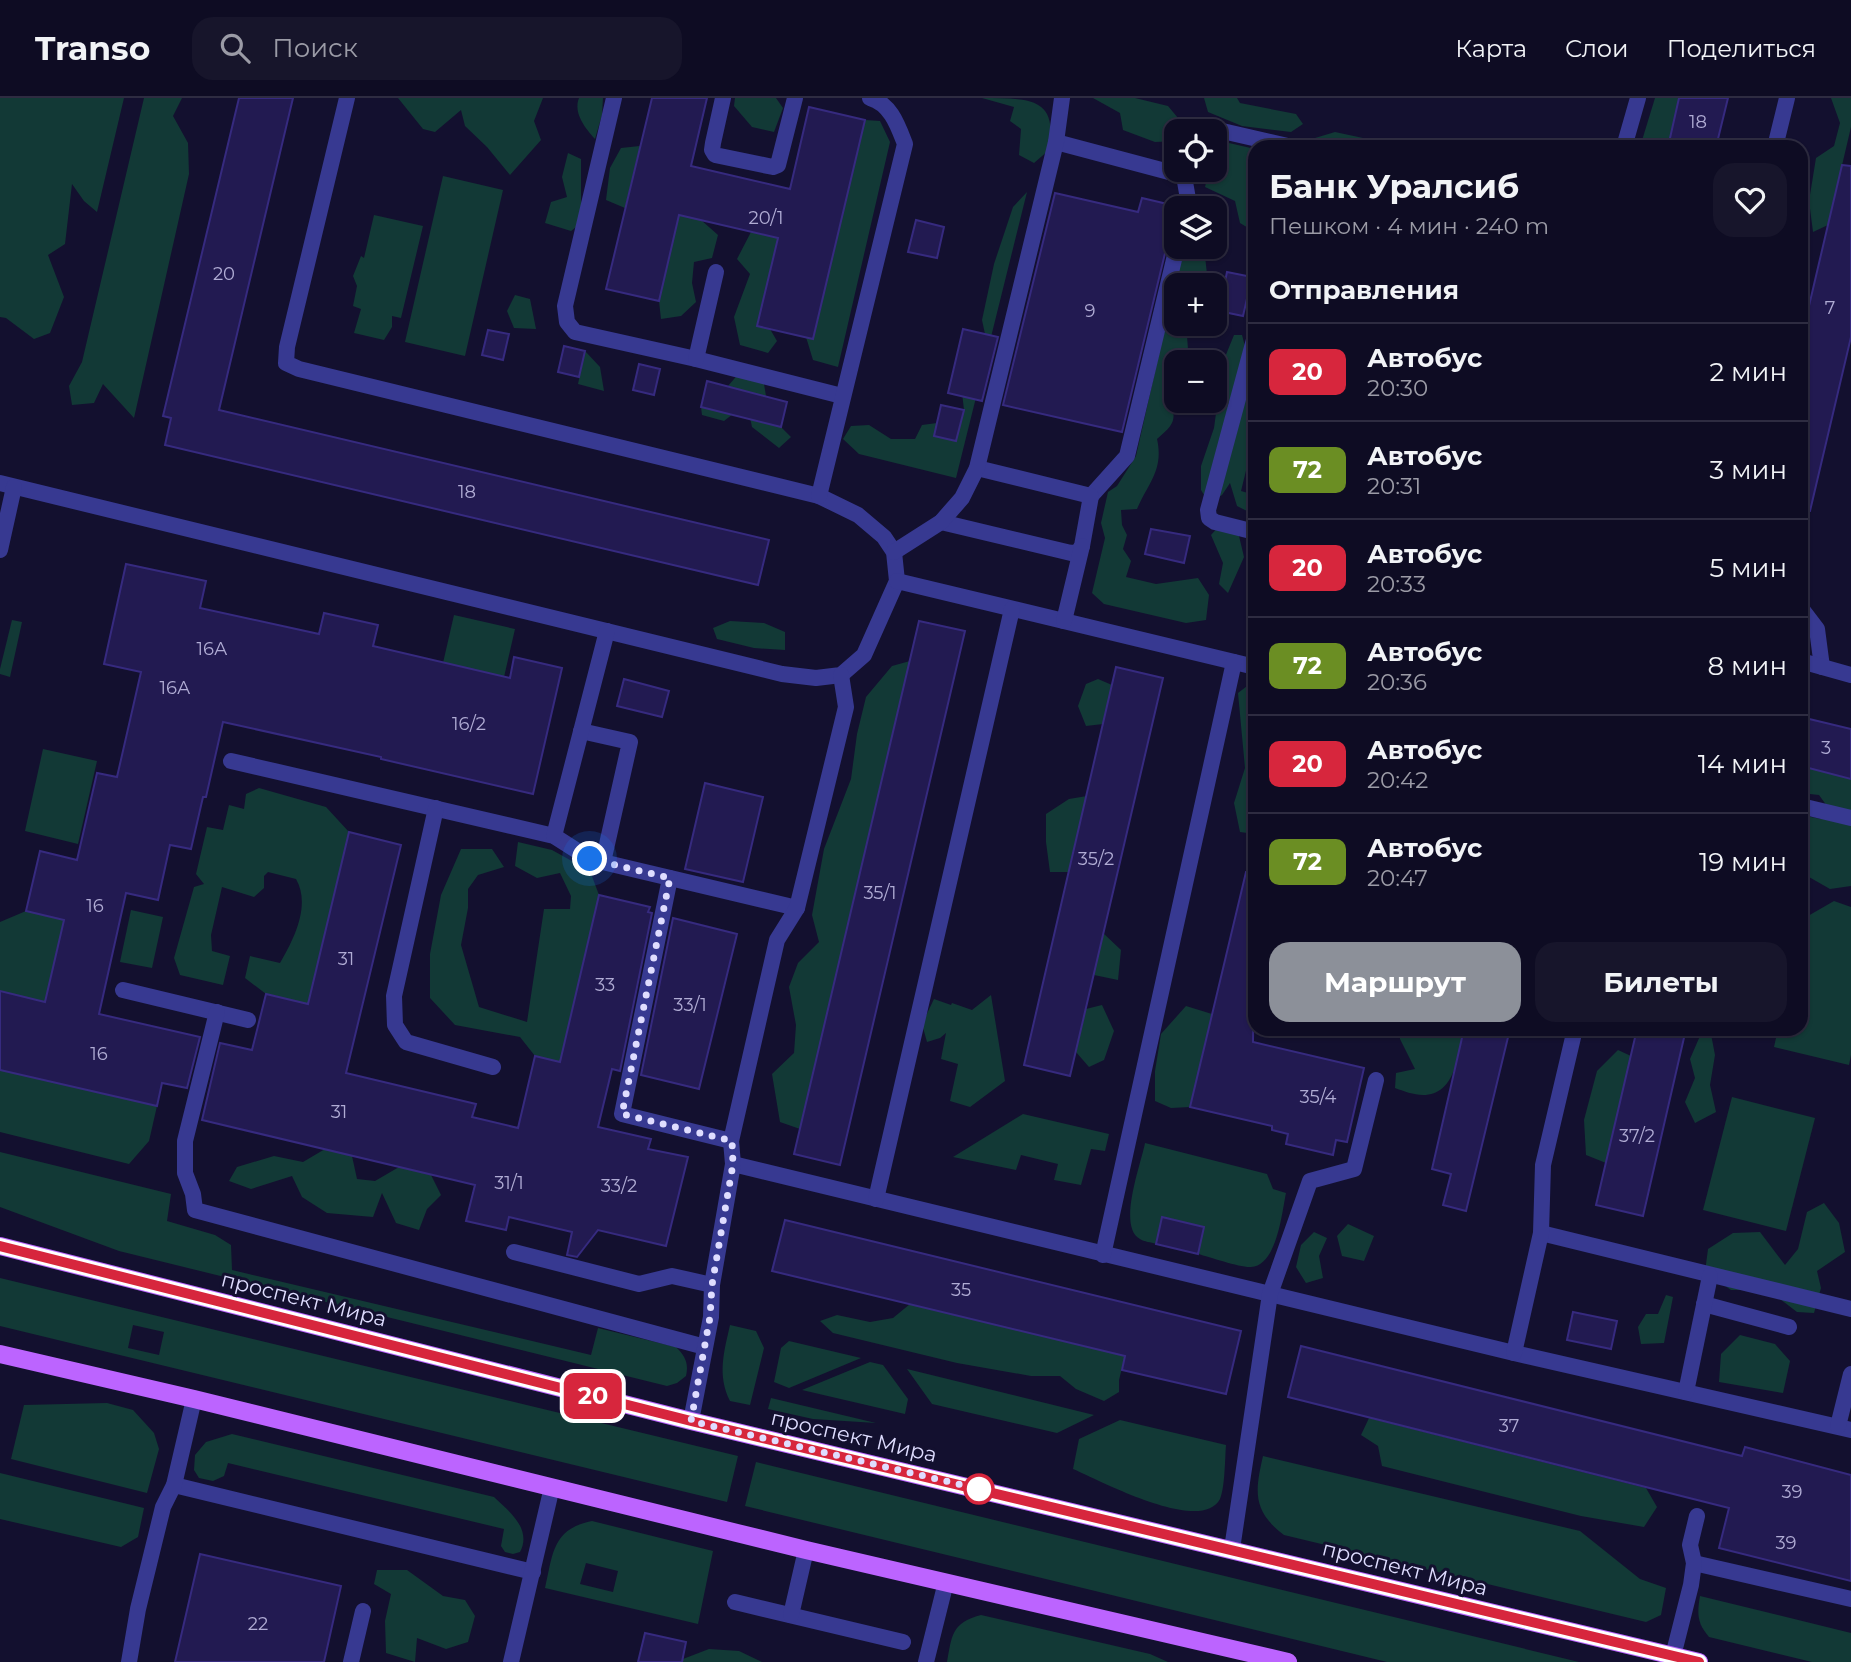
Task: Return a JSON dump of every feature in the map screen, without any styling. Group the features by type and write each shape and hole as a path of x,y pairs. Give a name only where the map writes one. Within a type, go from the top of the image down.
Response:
{"main road":[{"name":"проспект Мира","path":"0,1246 691,1421 1699,1662"},
{"path":"0,1354 194,1399 806,1550 1288,1662"}],"lane":[{"path":"0,550 7,485 782,674 816,678 841,675 864,655 897,581 894,552 884,537 858,515 819,496 299,369 286,363 287,347 347,98"},
{"path":"614,98 565,306 567,322 575,332 842,396"},
{"path":"723,98 712,150 715,155 773,167 778,165 780,159 794,98"},
{"path":"819,496 905,144 894,116 870,98"},
{"path":"894,552 941,522 962,498 977,468 1056,142 1062,98"},
{"path":"1626,140 1637,98"},
{"path":"1777,140 1787,98"},
{"path":"1227,132 1262,140"},
{"path":"1056,142 1164,168"},
{"path":"1065,621 1091,496 1127,456 1174,259"},
{"path":"696,359 716,272"},
{"path":"1248,361 1208,510 1209,518 1216,522 1248,530"},
{"path":"977,468 1091,496"},
{"path":"941,522 1071,554 1078,552 1082,546"},
{"path":"897,581 1248,665"},
{"path":"876,1199 1012,609"},
{"path":"1808,617 1818,629 1822,667"},
{"path":"554,835 607,631"},
{"path":"1103,1255 1234,662"},
{"path":"1808,664 1851,675"},
{"path":"691,1421 733,1164 732,1141 777,940 797,908 846,707 841,675"},
{"path":"581,731 630,742 603,862"},
{"path":"231,761 554,835 590,859 797,908"},
{"path":"436,808 394,996 395,1024 406,1042 493,1066"},
{"path":"1808,808 1851,818"},
{"path":"670,878 622,1114 732,1141"},
{"path":"123,990 248,1020"},
{"path":"217,1012 185,1140 185,1173 193,1194 195,1210 705,1347"},
{"path":"1514,1353 1541,1233 1543,1165 1573,1036"},
{"path":"1232,1549 1270,1294 1310,1181 1354,1169 1376,1080"},
{"path":"733,1164 1514,1353 1845,1428 1851,1374"},
{"path":"1541,1233 1851,1309"},
{"path":"514,1252 639,1284 672,1276 712,1285"},
{"path":"1686,1392 1710,1276"},
{"path":"1704,1304 1789,1327"},
{"path":"129,1662 138,1609 163,1507 174,1485 194,1399"},
{"path":"174,1485 533,1572"},
{"path":"511,1662 552,1487"},
{"path":"1673,1656 1694,1563 1690,1545 1697,1516"},
{"path":"791,1615 806,1550"},
{"path":"1694,1563 1851,1599"},
{"path":"926,1662 946,1583"},
{"path":"735,1602 903,1642"},
{"path":"351,1662 363,1611"}],"green space":[{"path":"0,98 124,98 97,212 84,201 72,184 65,244 48,255 64,297 50,333 34,339 6,318 0,317"},
{"path":"144,98 182,98 173,116 188,143 189,174 134,418 103,384 94,403 72,405 69,386 82,362"},
{"path":"398,98 543,98 534,121 541,140 510,175 465,126 461,110 435,132 423,129"},
{"path":"579,98 603,98 602,115 595,139 579,115"},
{"path":"735,98 776,98 783,108 774,132 752,127 734,106"},
{"path":"982,98 1015,99 1038,104 1049,120 1049,150 1034,163 1019,155 1021,129 1010,121 1014,107"},
{"path":"1093,98 1135,98 1168,106 1179,119 1164,119 1164,142 1155,142 1123,130 1120,113"},
{"path":"1204,98 1237,98 1240,103 1296,114 1303,124 1291,132 1242,126 1208,112"},
{"path":"1655,98 1679,98 1670,140 1642,140"},
{"path":"1831,98 1851,98 1851,127 1828,225 1813,232 1809,201 1816,158 1834,146 1840,123"},
{"path":"865,120 880,121 890,142 838,367 813,360 806,337 813,338"},
{"path":"1335,132 1364,140 1324,140 1315,138"},
{"path":"1227,143 1248,147 1248,228 1240,223 1235,201 1205,187 1206,182 1227,182"},
{"path":"640,146 625,208 606,200 610,168 621,148"},
{"path":"568,153 581,159 584,221 571,231 545,223 551,202 567,197 562,177"},
{"path":"443,176 503,190 465,356 405,342"},
{"path":"1027,192 956,478 859,454 843,439 851,426 869,425 891,439 915,439 922,425 937,423 934,436 956,441 964,410 961,384 985,334 982,320 994,264 1013,207"},
{"path":"374,215 423,226 401,318 392,316 392,327 384,340 354,333 361,309 353,306 357,286 353,276 361,256 364,258"},
{"path":"679,215 701,220 718,235 712,258 694,262 692,283 696,302 681,316 661,319 659,301"},
{"path":"751,232 778,238 758,326 770,329 777,341 768,353 740,345 734,317 750,274 737,259"},
{"path":"1180,259 1205,259 1207,273 1177,273"},
{"path":"515,295 530,299 536,329 514,328 507,311"},
{"path":"1164,331 1164,336 1187,336 1188,350 1164,350 1164,413 1174,413 1173,420 1157,439 1157,468 1137,509 1121,510 1122,525 1127,535 1123,549 1131,561 1126,577 1156,584 1198,578 1209,595 1206,620 1186,623 1104,604 1092,593 1105,538 1101,523 1108,492 1117,486 1136,456"},
{"path":"1234,335 1242,335 1248,351 1248,462 1241,491 1248,493 1248,512 1237,506 1230,483 1222,495 1209,503 1201,490 1201,466 1214,428 1216,413 1227,413 1227,352"},
{"path":"585,351 600,367 604,391 578,384"},
{"path":"740,372 763,378 766,396 760,422 781,427 791,437 779,448 752,427 747,403 724,421 702,415 701,407 722,411 728,386"},
{"path":"1221,524 1239,536 1244,557 1228,593 1219,584 1223,563 1211,535"},
{"path":"454,615 515,629 504,677 443,663"},
{"path":"12,620 22,622 10,677 0,674 0,669"},
{"path":"730,621 764,623 785,632 785,650 754,648 717,639 713,628"},
{"path":"910,661 800,1129 780,1122 772,1074 794,1053 796,1025 789,987 798,963 819,942 812,915 824,849 851,779 857,734 866,697 892,666"},
{"path":"1098,679 1112,685 1103,724 1086,726 1078,706 1086,684"},
{"path":"1248,685 1248,833 1240,832 1234,803 1245,768 1238,693"},
{"path":"43,749 97,761 78,844 25,831"},
{"path":"1808,768 1851,779 1851,886 1830,889 1809,877 1808,816 1821,819 1827,806 1819,795 1808,794"},
{"path":"259,788 326,807 349,832 308,1004 266,994 245,978 250,956 280,963 285,954 301,911 302,900 296,879 268,872 264,876 264,888 254,897 222,887 211,935 212,951 230,956 223,985 180,975 174,958 194,887 204,884 196,874 207,827 223,830 229,805 244,809 246,794"},
{"path":"1087,796 1069,872 1050,872 1046,814 1069,799"},
{"path":"518,842 552,850 590,871 599,895 560,1062 535,1056 520,1037 455,1025 430,998 430,954 441,895 461,849 492,849 504,867 478,875 468,889 468,908 461,945 479,1007 527,1022 544,909 570,909 571,896 560,873 537,878 515,866"},
{"path":"1834,901 1851,907 1849,1065 1774,1047 1776,1036 1808,1036 1808,916"},
{"path":"131,910 163,917 152,968 120,962"},
{"path":"26,911 64,920 45,1002 0,991 0,922"},
{"path":"1103,933 1121,950 1118,980 1094,975"},
{"path":"991,995 1005,1081 970,1107 950,1101 958,1064 941,1059 946,1033 927,1042 922,1024 934,999 972,1010"},
{"path":"1102,1005 1114,1031 1104,1060 1089,1067 1076,1052 1086,1009"},
{"path":"1186,1006 1212,1014 1190,1107 1171,1108 1155,1101 1155,1071 1161,1034"},
{"path":"1400,1036 1462,1036 1454,1071 1442,1088 1423,1095 1395,1088 1396,1073 1415,1069"},
{"path":"1700,1036 1711,1036 1715,1055 1710,1085 1716,1112 1695,1123 1685,1102 1695,1078 1690,1059"},
{"path":"1618,1050 1631,1056 1606,1163 1586,1155 1584,1120 1597,1071"},
{"path":"0,1070 157,1106 149,1141 129,1164 0,1132"},
{"path":"1732,1097 1815,1118 1786,1231 1703,1210"},
{"path":"1023,1114 1109,1134 1105,1151 1091,1149 1081,1185 1054,1180 1058,1164 1021,1155 1016,1170 953,1157"},
{"path":"1145,1143 1267,1174 1273,1189 1286,1193 1277,1237 1267,1258 1260,1264 1246,1267 1198,1254 1204,1227 1162,1217 1156,1244 1140,1239 1133,1232 1130,1209"},
{"path":"325,1149 352,1156 357,1179 375,1181 399,1167 431,1175 441,1195 427,1209 419,1230 396,1223 382,1193 373,1217 327,1213 302,1197 292,1176 251,1189 229,1181 237,1167 274,1156 303,1162"},
{"path":"0,1152 171,1194 167,1221 215,1235 231,1245 232,1270 591,1355 598,1328 676,1347 685,1360 686,1376 667,1386 119,1251 0,1207"},
{"path":"1824,1203 1839,1223 1845,1252 1817,1271 1821,1288 1814,1313 1797,1312 1768,1290 1731,1290 1705,1272 1708,1249 1733,1233 1760,1232 1785,1265 1798,1249 1807,1212"},
{"path":"1348,1224 1374,1236 1364,1261 1342,1256 1337,1236"},
{"path":"1314,1232 1327,1238 1319,1256 1323,1278 1306,1283 1296,1267 1301,1245"},
{"path":"0,1278 738,1456 727,1502 0,1326","holes":["133,1325 164,1332 159,1355 128,1348"]},
{"path":"1666,1295 1673,1297 1664,1343 1641,1344 1638,1327 1646,1314 1658,1314"},
{"path":"910,1304 1125,1356 1119,1392 1104,1401 1076,1389 1060,1376 1031,1376 957,1363 833,1333 820,1321 837,1315 870,1322 893,1318"},
{"path":"730,1325 756,1331 764,1348 750,1405 730,1401 726,1391 723,1363"},
{"path":"1740,1335 1775,1344 1790,1361 1783,1393 1719,1382 1721,1354"},
{"path":"789,1341 861,1358 789,1388 774,1382 781,1348"},
{"path":"870,1362 883,1365 908,1399 905,1414 802,1390"},
{"path":"907,1369 1094,1415 1057,1433 932,1404"},
{"path":"771,1398 876,1423 813,1419 768,1409"},
{"path":"107,1403 133,1410 154,1433 159,1449 147,1493 11,1459 24,1405"},
{"path":"1369,1418 1646,1488 1657,1507 1644,1527 1581,1516 1382,1466 1378,1446 1361,1435"},
{"path":"1120,1420 1226,1445 1220,1499 1209,1508 1193,1511 1172,1508 1126,1493 1073,1469 1079,1439"},
{"path":"232,1434 494,1497 521,1528 523,1544 520,1552 505,1552 501,1546 504,1529 228,1463 224,1476 213,1481 199,1478 194,1470 195,1455 206,1442"},
{"path":"1263,1456 1580,1531 1640,1579 1666,1588 1661,1615 1646,1622 1284,1535 1266,1517 1258,1500 1258,1480"},
{"path":"756,1462 1579,1662 1387,1662 745,1506"},
{"path":"0,1473 144,1508 138,1537 121,1547 0,1519"},
{"path":"592,1521 713,1551 698,1624 545,1588 556,1545 569,1530","holes":["586,1563 618,1571 613,1592 580,1584"]},
{"path":"377,1570 407,1570 443,1596 465,1600 475,1616 468,1642 446,1649 417,1638 415,1662 386,1653 385,1621 391,1594 374,1584"},
{"path":"1700,1596 1851,1633 1851,1662 1812,1662 1709,1637 1699,1618"},
{"path":"981,1615 1150,1654 1168,1662 947,1662 952,1638 958,1627"},
{"path":"709,1649 739,1651 762,1662 682,1662 683,1659"}],"building":[{"path":"239,98 293,98 219,410 769,540 758,585 165,445 171,418 163,416"},
{"path":"652,98 707,98 691,166 790,189 809,107 865,120 813,339 757,326 778,238 679,215 659,301 606,289"},
{"path":"1679,98 1728,98 1718,140 1670,140"},
{"path":"1842,165 1851,166 1851,337 1810,511 1808,511 1808,310"},
{"path":"1055,193 1138,212 1142,198 1164,203 1164,257 1122,432 1003,405"},
{"path":"916,220 944,227 937,258 908,252"},
{"path":"1227,272 1248,276 1248,294 1243,316 1227,313"},
{"path":"963,329 998,337 982,401 948,393"},
{"path":"488,330 509,334 503,360 482,355"},
{"path":"564,346 585,351 579,377 558,372"},
{"path":"639,364 660,369 654,395 633,390"},
{"path":"707,381 787,402 781,427 701,407"},
{"path":"941,405 964,410 956,441 934,436"},
{"path":"1151,529 1190,536 1184,563 1145,554"},
{"path":"126,564 206,581 200,608 319,634 324,613 378,625 373,646 510,678 514,657 562,668 533,794 223,722 191,849 170,845 158,900 126,893 99,1014 200,1037 187,1088 162,1083 157,1106 0,1070 0,991 45,1002 64,920 26,911 40,851 77,860 97,773 117,777 141,672 104,664"},
{"path":"919,621 965,631 840,1165 794,1154"},
{"path":"1116,667 1163,678 1070,1076 1024,1065"},
{"path":"624,679 669,691 662,717 617,706"},
{"path":"1808,719 1851,729 1851,779 1808,768"},
{"path":"705,783 763,797 743,882 685,869"},
{"path":"349,832 401,845 346,1073 476,1104 472,1117 518,1128 535,1056 560,1062 599,895 650,907 648,912 652,913 620,1071 612,1069 598,1127 651,1139 648,1149 688,1157 666,1246 598,1230 577,1257 567,1255 572,1232 509,1217 506,1230 466,1221 475,1185 202,1120 220,1043 252,1050 266,994 308,1004"},
{"path":"1248,872 1248,1036 1253,1036 1253,1042 1364,1068 1347,1142 1336,1140 1333,1155 1286,1144 1288,1134 1272,1130 1272,1126 1190,1107"},
{"path":"673,918 737,934 699,1089 641,1075"},
{"path":"1462,1036 1508,1036 1466,1211 1443,1205 1451,1174 1432,1169"},
{"path":"1635,1036 1684,1036 1643,1216 1596,1205"},
{"path":"1162,1217 1204,1227 1198,1254 1156,1244"},
{"path":"785,1220 1241,1331 1226,1394 1122,1370 1125,1356 772,1271"},
{"path":"1573,1312 1617,1321 1611,1349 1567,1340"},
{"path":"1301,1346 1742,1456 1745,1447 1851,1475 1851,1581 1719,1548 1729,1508 1288,1397"},
{"path":"200,1554 341,1586 324,1662 175,1662"},
{"path":"645,1633 686,1642 682,1662 638,1662"}],"bus line":[{"name":"20","path":"0,1246 691,1421 1699,1662"}],"route":[{"path":"590,859 670,878 622,1114 732,1141 733,1164 691,1421 992,1492 979,1489"}]}
